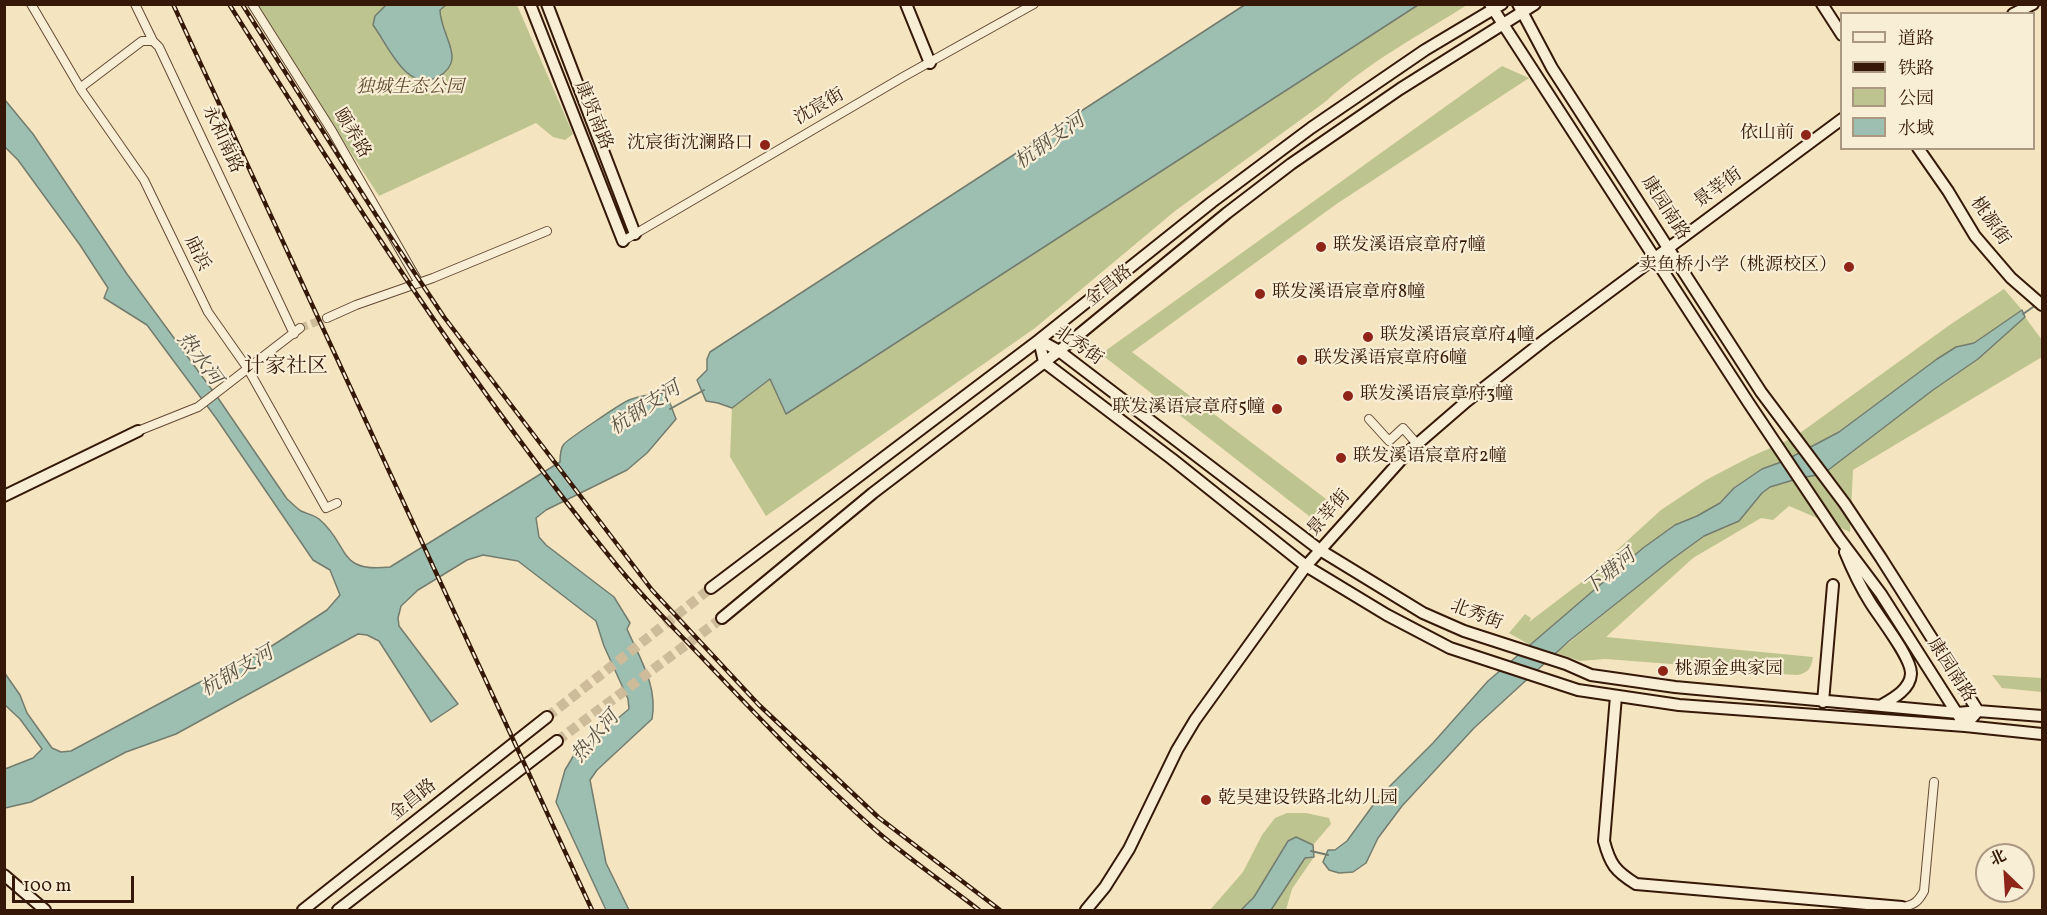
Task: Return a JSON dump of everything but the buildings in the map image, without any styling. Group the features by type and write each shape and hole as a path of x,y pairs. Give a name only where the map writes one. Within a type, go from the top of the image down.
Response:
{"main road":[{"name":"康贤南路","path":"547,4 635,234"},
{"path":"906,4 930,63"},
{"name":"金昌路","path":"722,618 873,494 1059,351 1218,220 1291,164 1400,89 1503,26 1520,8 1535,4"},
{"path":"1822,4 1840,32"},
{"path":"2017,12 2033,4"},
{"name":"康贤南路","path":"533,5 623,241"},
{"name":"金昌路","path":"711,588 1039,340 1212,202 1311,128 1425,50 1495,6"},
{"name":"康园南路","path":"1495,6 1503,26 1748,402 1839,538 1881,594 1965,726 1978,711 1881,558 1823,474 1761,392 1552,68 1520,8"},
{"name":"景莘街","path":"1086,910 1105,887 1129,849 1167,770 1195,720 1306,566 1362,502 1418,444 1467,401 1668,246 1840,119"},
{"name":"桃源街","path":"1919,150 1975,236 2011,279 2043,305"},
{"name":"北秀街","path":"1039,340 1059,351 1320,550 1423,613 1464,632 1556,661 1590,675 1675,687 1822,702"},
{"name":"北秀街","path":"1039,340 1044,362 1172,459 1306,566 1387,615 1450,648 1578,690 1616,696"},
{"path":"4,496 138,431"},
{"path":"1839,538 1869,601 1908,661 1911,674 1908,683 1901,693 1881,706"},
{"path":"1833,585 1822,702 1958,713 1978,711 2043,716"},
{"path":"1902,907 1636,884 1620,875 1609,860 1604,841 1616,696 1679,705 2043,734"},
{"name":"金昌路","path":"303,910 547,717"},
{"path":"338,910 557,741"},
{"path":"4,875 45,910"}],"street":[{"name":"庙浜","path":"31,4 80,88 144,180 208,312 248,369 326,508 337,503"},
{"name":"永和南路","path":"135,4 180,89 297,331 248,369"},
{"name":"颐养路","path":"252,4 332,131 419,283"},
{"name":"沈宸街","path":"623,241 1034,4"},
{"path":"80,88 142,41 153,41"},
{"path":"327,318 547,231"},
{"path":"138,431 198,407 248,369"},
{"path":"1369,420 1389,441 1403,428 1418,444"},
{"path":"1902,907 1918,902 1924,891 1934,782"}],"green space":[{"name":"独城生态公园","path":"255,5 517,5 573,134 565,140 553,137 536,123 379,196"},
{"path":"1418,5 1467,5 1393,50 1358,75 1325,102 1175,211 1035,328 766,516 730,457 732,408 771,379 787,414"},
{"path":"1502,66 1529,78 1338,203 1132,352 1334,505 1318,523 1101,354"},
{"path":"2004,289 2022,310 1974,343 1956,347 1937,359 1839,432 1784,461 1762,469 1734,488 1720,503 1675,525 1643,548 1530,645 1509,633 1525,614 1531,618 1529,622 1583,581 1661,510 1706,480 1793,438 1951,324"},
{"path":"2025,317 2042,340 2042,357 1853,470 1850,532 1789,506 1773,520 1761,518 1693,558 1606,637 1813,657 1806,672 1797,675 1715,670 1685,665 1605,659 1580,661 1556,653 1704,536 1739,521 1762,493 1770,487 1800,478 1933,390 1978,359"},
{"path":"1992,675 2042,678 2042,692 2002,688"},
{"path":"1287,813 1306,813 1329,818 1331,824 1313,845 1296,837 1287,841 1254,897 1241,910 1210,910 1243,872 1262,835 1275,818"},
{"path":"1314,857 1292,889 1286,910 1271,910 1305,858"}],"water":[{"path":"387,4 446,5 440,10 452,59 443,74 427,80 417,79 408,73 392,55 373,25 375,16"},
{"path":"1246,4 1418,5 786,414 770,379 732,408 706,401 697,380 707,370 707,359 710,352"},
{"name":"热水河","path":"5,100 33,134 127,274 218,398 287,499 301,511 319,519 329,529 352,562 361,566 390,567 560,462 564,444 617,407 638,397 666,393 676,419 647,453 627,470 546,510 536,518 539,537 546,545 614,597 630,623 627,629 650,684 652,719 597,770 590,780 606,863 629,910 606,910 556,802 565,770 574,755 629,709 628,699 604,646 596,621 518,561 483,555 467,560 418,590 401,606 399,626 458,704 431,722 379,641 367,635 358,634 176,734 126,752 31,802 5,808 5,769 33,758 42,749 20,719 5,705 4,672 20,695 27,713 52,748 61,752 71,751 196,684 258,655 327,610 340,595 330,570 313,560 216,418 147,325 104,298 108,288 80,245 18,160 5,147"},
{"path":"2022,310 2025,317 1978,359 1933,390 1823,474 1770,487 1762,493 1739,521 1704,536 1569,641 1474,728 1402,806 1378,838 1366,863 1353,872 1339,873 1329,870 1323,862 1328,850 1335,850 1347,841 1379,797 1433,743 1488,681 1643,548 1675,525 1720,503 1734,488 1762,469 1784,461 1839,432 1937,359 1956,347 1974,343"},
{"path":"1296,837 1313,845 1314,857 1305,858 1271,910 1241,910 1254,897 1288,841"}],"waterway":[{"name":"下塘河","path":"2023,314 2036,305"},
{"name":"杭钢支河","path":"670,409 704,390"},
{"name":"下塘河","path":"1311,851 1328,855"}],"tunnel":[{"path":"300,328 327,318"},
{"path":"547,717 711,588"},
{"path":"557,741 722,618"}],"railway":[{"path":"173,4 592,910"},
{"path":"229,4 366,219 461,359 561,496 614,562 749,707 857,814 892,844 979,910"},
{"path":"242,4 376,215 444,317 652,590 759,705 878,817 1000,910"}],"place":[{"name":"依山前","path":"1806,135"},
{"name":"沈宸街沈澜路口","path":"765,145"},
{"name":"联发溪语宸章府7幢","path":"1321,247"},
{"name":"卖鱼桥小学（桃源校区）","path":"1849,267"},
{"name":"联发溪语宸章府8幢","path":"1260,294"},
{"name":"联发溪语宸章府4幢","path":"1368,337"},
{"name":"联发溪语宸章府6幢","path":"1302,360"},
{"name":"联发溪语宸章府3幢","path":"1348,396"},
{"name":"联发溪语宸章府5幢","path":"1277,409"},
{"name":"联发溪语宸章府2幢","path":"1341,458"},
{"name":"桃源金典家园","path":"1663,671"},
{"name":"乾昊建设铁路北幼儿园","path":"1206,800"}],"district":[{"name":"计家社区","path":"286,368"}]}
